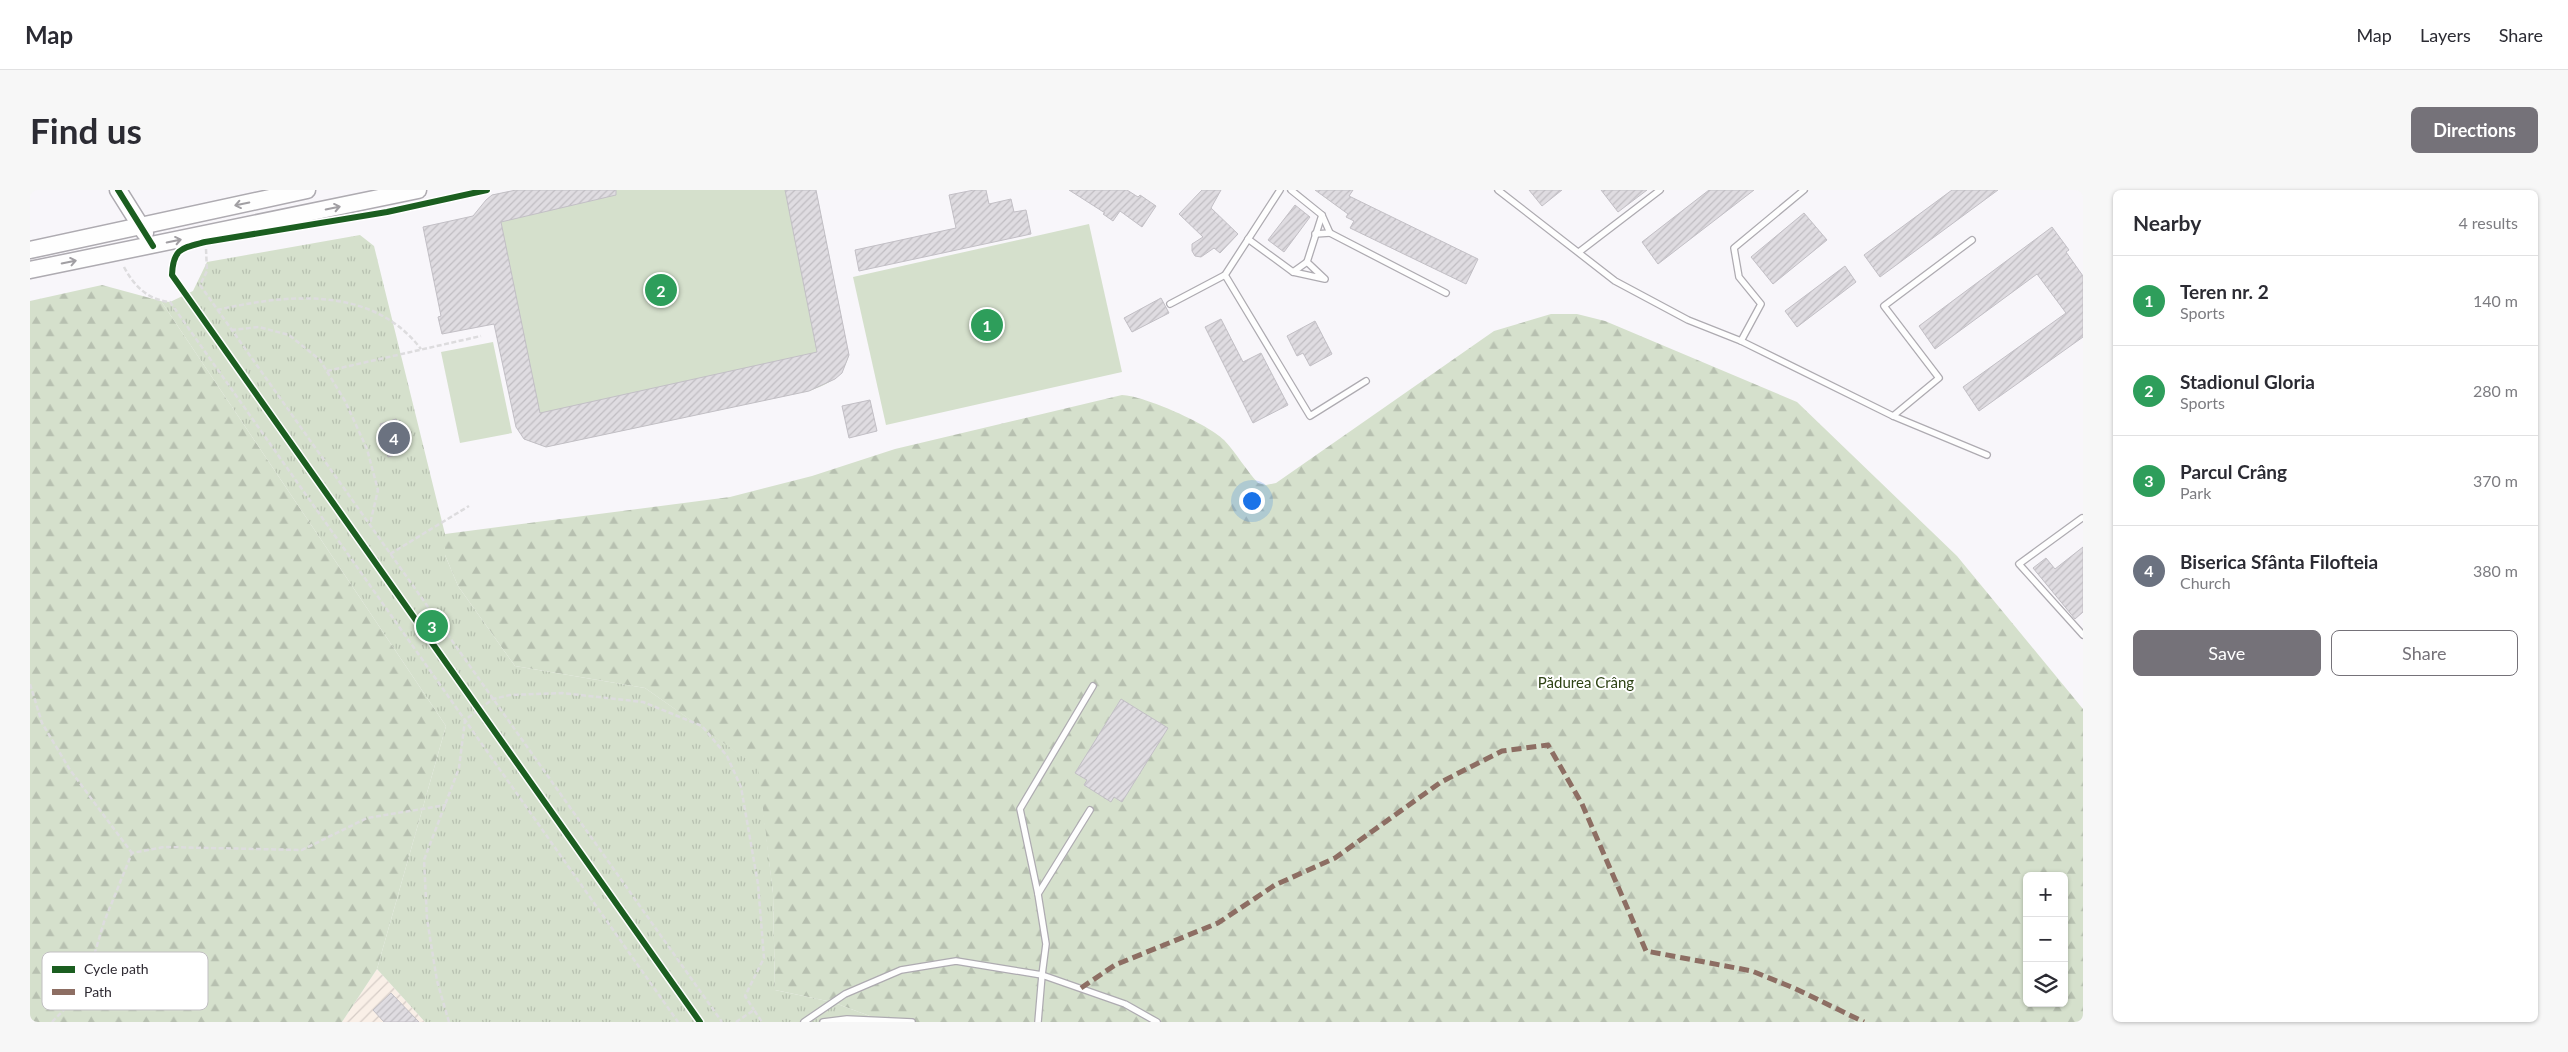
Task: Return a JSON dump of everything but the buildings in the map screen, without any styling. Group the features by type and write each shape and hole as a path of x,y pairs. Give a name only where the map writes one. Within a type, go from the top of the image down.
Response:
{"main road":[{"path":"118,190 152,246"},
{"path":"30,250 307,190"},
{"path":"30,270 418,190"}],"lane":[{"path":"1170,304 1225,274 1280,190"},
{"path":"1291,190 1322,215 1330,233"},
{"path":"1498,190 1615,281 1688,320 1741,342 1893,416 1987,455"},
{"path":"1579,252 1660,190"},
{"path":"1741,342 1761,304 1739,277 1734,248 1804,190"},
{"path":"1292,272 1307,262 1314,234 1322,215"},
{"path":"1314,234 1330,233 1446,293"},
{"path":"1248,239 1292,272 1325,278 1307,262"},
{"path":"1893,416 1939,378 1884,306 1972,240"},
{"path":"1225,274 1310,416 1366,382"},
{"path":"2082,518 2019,564 2083,635"},
{"path":"1038,1022 1046,944 1038,894 1020,810 1093,686"},
{"path":"1038,894 1090,810"},
{"path":"804,1022 845,994 901,970 956,961 1042,975 1125,1004 1157,1022"},
{"path":"823,1022 847,1018 912,1022"}],"path":[{"path":"206,235 207,271 200,285 722,1022"},
{"path":"109,255 110,262 121,260 129,276 146,294 161,301 170,302 678,1022"},
{"path":"217,310 255,301 295,298 344,301 380,312 411,336 421,349"},
{"path":"232,330 259,327 288,335 320,360 345,401 369,457 378,490 370,525"},
{"path":"327,370 481,336"},
{"path":"390,554 469,506"},
{"path":"30,684 42,723 70,770 132,853"},
{"path":"449,1022 437,981 431,945 427,919 424,860 459,768 466,720 493,699 510,695 562,693 644,702 702,726 727,756 741,787 758,884 764,958 745,996 762,1022"},
{"path":"473,702 485,718"},
{"path":"132,853 164,847 302,850 367,818 446,805"},
{"path":"95,952 104,922 132,853"},
{"path":"52,1022 64,1010"},
{"path":"736,1022 754,1010"}],"shaded area":[{"path":"377,969 425,1022 342,1022"}],"green space":[{"path":"516,190 816,190 849,355 843,369 834,379 823,386 809,391 546,447 524,439 475,214 492,195"},
{"path":"1089,224 1122,372 886,425 853,277"},
{"path":"360,235 374,246 445,534 445,555 458,586 515,666 645,688 758,767 773,893 775,990 832,1002 886,1022 425,1022 377,969 446,726 161,301 170,302 193,291 207,262"},
{"path":"102,285 161,301 446,726 377,969 342,1022 30,1022 30,301"},
{"name":"Pădurea Crâng","path":"1551,314 1577,314 1605,321 1797,402 1957,556 2083,709 2083,1022 886,1022 832,1002 775,990 773,893 757,767 645,688 515,666 458,586 445,555 445,534 730,497 812,476 895,449 1122,395 1160,405 1205,426 1224,440 1258,483 1266,485 1276,483 1494,331"},
{"path":"493,342 512,433 460,443 441,352"}],"marked path":[{"path":"1081,988 1115,965 1218,923 1275,885 1335,858 1441,782 1502,751 1548,745 1582,804 1646,951 1752,971 1794,988 1864,1022"}],"cycle path":[{"path":"118,190 153,246"},
{"path":"487,190 387,212 197,244 185,248 177,254 174,259 172,275 700,1022"}],"place":[{"name":"Stadionul Gloria","path":"661,290"},
{"name":"Teren nr. 2","path":"987,325"},
{"name":"Biserica Sfânta Filofteia","path":"394,438"},
{"name":"Parcul Crâng","path":"432,626"}]}
